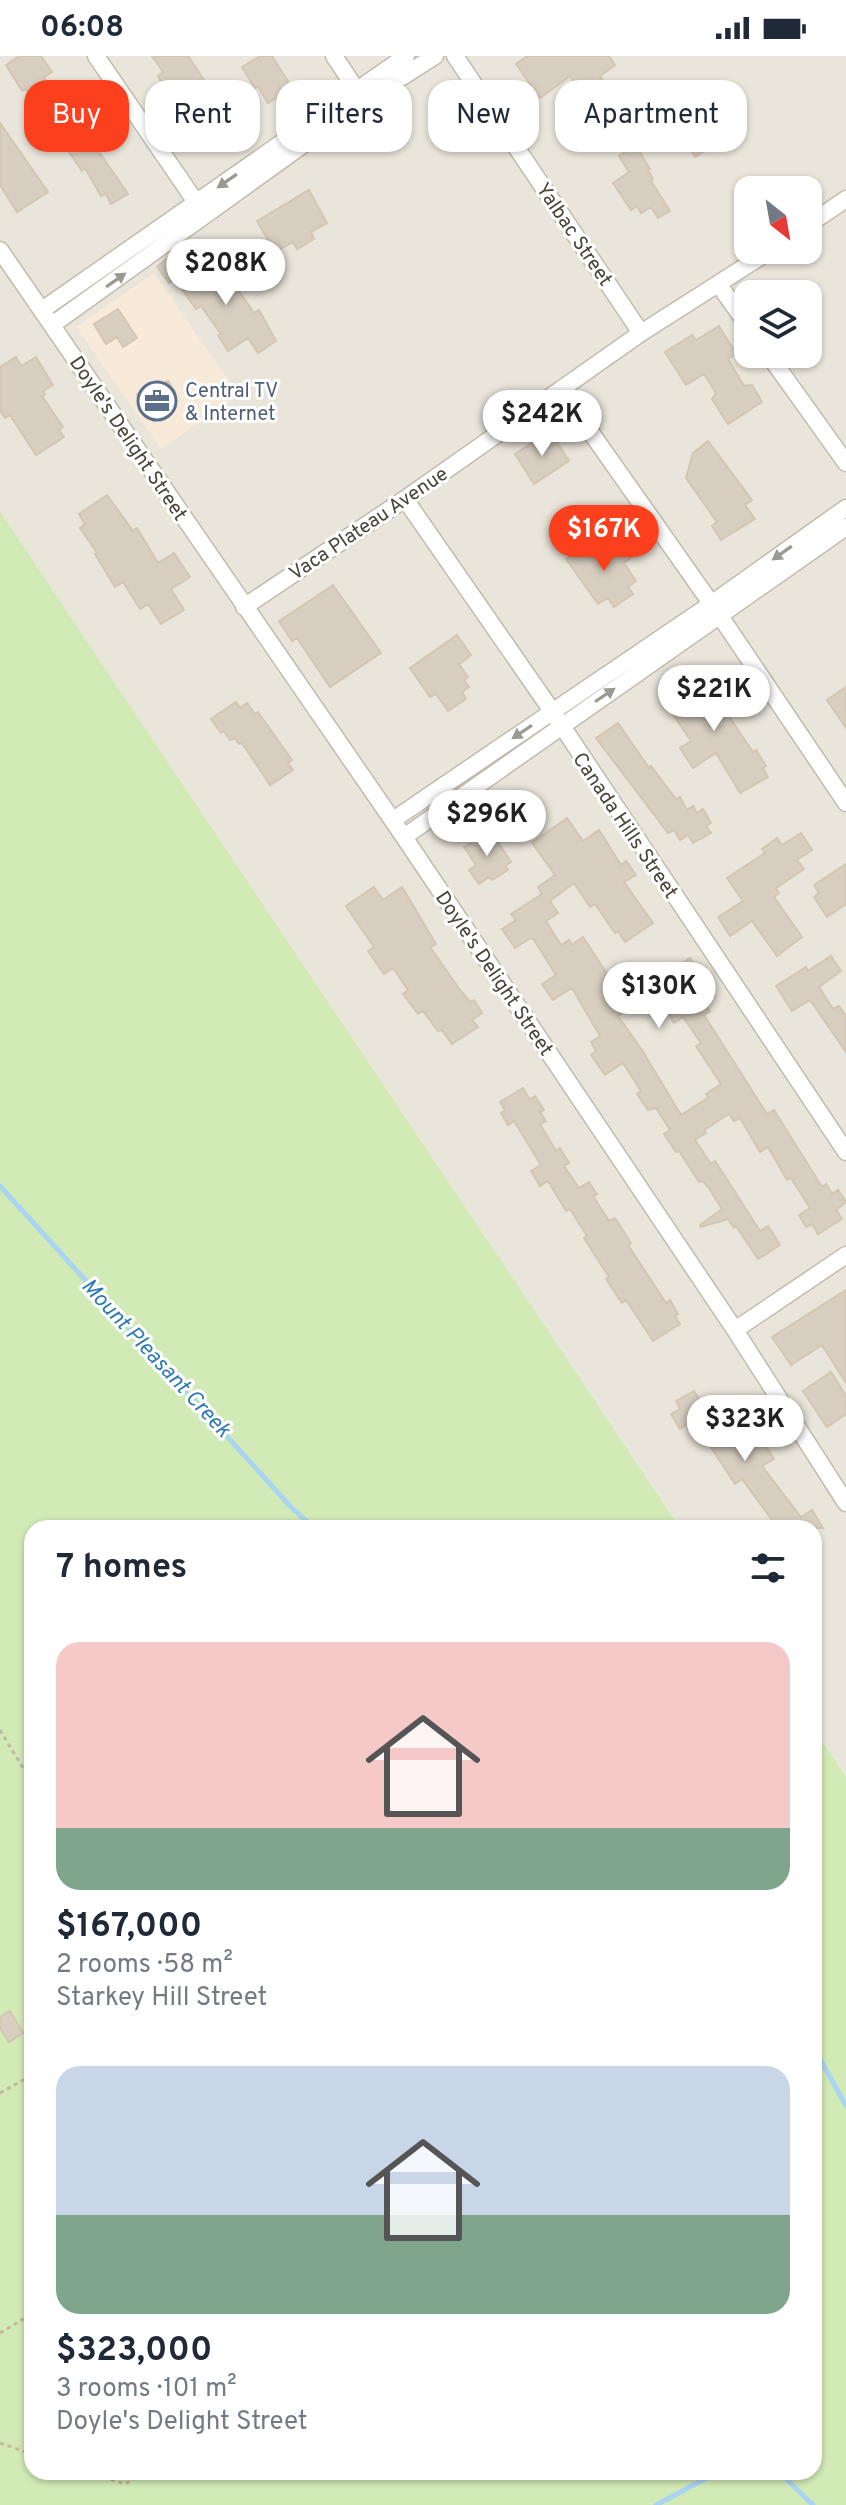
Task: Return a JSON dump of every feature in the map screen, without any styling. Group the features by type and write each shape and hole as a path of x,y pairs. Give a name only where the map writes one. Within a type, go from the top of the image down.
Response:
{"street":[{"path":"96,56 201,209"},
{"path":"334,56 351,80"},
{"path":"378,80 406,56"},
{"path":"389,80 435,56"},
{"name":"Yalbac Street","path":"455,56 641,333"},
{"path":"52,325 201,209 281,152"},
{"path":"822,215 846,199"},
{"path":"42,310 201,209"},
{"name":"Doyle's Delight Street","path":"0,250 393,820 735,1330 846,1503"},
{"name":"Vaca Plateau Avenue","path":"244,607 405,499 641,333 750,264"},
{"path":"719,285 734,306"},
{"path":"778,368 846,463"},
{"path":"561,390 846,803"},
{"name":"Canada Hills Street","path":"405,499 556,718 846,1152"},
{"path":"715,610 846,508"},
{"path":"393,820 556,718 715,610 846,527"},
{"path":"404,837 556,718"},
{"path":"735,1330 846,1255"}],"path":[{"path":"0,1730 24,1770"},
{"path":"0,2093 24,2080"},
{"path":"0,2333 24,2319"},
{"path":"0,2443 24,2451"},
{"path":"113,2480 125,2484 132,2480"}],"shaded area":[{"path":"0,56 846,56 846,1777 822,1741 822,1520 675,1520 0,511"},
{"path":"154,273 239,395 161,449 76,327"}],"green space":[{"path":"0,511 675,1520 24,1520 24,2480 822,2480 822,1741 846,1777 846,2505 0,2505"}],"building":[{"path":"19,56 41,56 52,72 44,77 46,80 24,80 22,91 6,65"},
{"path":"152,56 188,56 204,80 160,80 158,76 163,72"},
{"path":"260,56 272,56 287,80 276,80 276,98 268,103 260,89 260,80 250,80 242,67"},
{"path":"527,56 609,56 615,65 600,76 603,80 573,80 570,76 565,80 555,80 555,87 540,98 539,80 527,80 516,64"},
{"path":"0,123 48,192 17,212 0,185"},
{"path":"69,152 99,152 128,194 111,204 106,194 101,196 85,168 82,171"},
{"path":"626,152 640,152 650,169 651,181 670,211 658,218 651,207 641,213 637,206 631,210 613,183 629,172 619,156"},
{"path":"309,190 327,223 311,232 314,239 297,249 293,242 275,252 257,221"},
{"path":"171,255 184,272 169,283 157,267"},
{"path":"207,259 212,267 219,262 254,313 259,310 276,341 258,353 248,338 228,351 218,335 221,334 201,306 196,309 176,281"},
{"path":"118,309 137,338 123,347 117,337 106,344 94,324"},
{"path":"719,326 734,351 734,355 728,359 744,386 752,385 762,402 728,424 712,399 716,393 704,374 686,385 665,352 692,335 696,340"},
{"path":"16,357 21,366 36,357 53,385 43,391 45,394 42,396 63,427 59,430 64,437 36,455 10,415 5,418 0,411 0,367"},
{"name":"Central TV & Internet","path":"158,381 161,385 168,381 175,392 169,396 176,407 154,421 137,394"},
{"path":"550,431 569,461 534,484 515,454"},
{"path":"708,441 752,500 745,505 755,519 721,540 712,526 717,522 686,478 693,453"},
{"path":"107,495 133,531 137,528 158,563 174,553 190,577 171,589 184,610 161,624 148,604 140,609 123,582 115,587 80,528 85,524 79,514"},
{"path":"621,541 632,557 624,563 636,581 628,587 633,594 614,607 608,598 598,604 566,559 591,542 600,556"},
{"path":"333,585 381,653 330,687 297,638 292,641 279,621"},
{"path":"457,635 471,655 459,664 468,677 464,680 469,687 462,692 466,699 448,711 436,694 430,697 410,668"},
{"path":"700,673 753,752 756,750 766,766 763,768 768,777 740,793 716,753 693,768 680,748 691,741 662,698"},
{"path":"846,687 846,728 827,700"},
{"path":"236,702 240,708 247,703 255,714 258,712 292,760 288,763 293,770 270,785 242,743 239,744 235,738 230,740 211,719"},
{"path":"618,723 649,768 651,766 676,799 680,797 687,810 693,806 697,813 703,809 711,823 706,826 711,833 693,843 688,835 680,840 674,830 668,833 596,738"},
{"path":"567,818 583,841 599,830 621,865 626,861 636,875 624,882 653,923 625,942 595,904 590,907 574,883 550,901 558,913 546,921 561,945 569,940 572,945 583,937 630,1009 618,1016 681,1115 709,1097 706,1094 721,1084 696,1046 701,1043 683,1017 674,1023 665,1007 677,1000 662,977 690,958 715,996 704,1003 710,1011 704,1015 767,1114 774,1110 822,1187 826,1184 832,1194 838,1190 846,1202 836,1210 842,1219 818,1234 812,1224 806,1227 799,1215 810,1208 791,1178 787,1180 768,1147 760,1152 740,1118 734,1121 729,1114 704,1130 706,1133 695,1140 711,1164 715,1161 760,1231 768,1226 780,1245 758,1259 728,1219 701,1227 722,1209 664,1134 670,1130 656,1108 648,1110 637,1094 641,1091 623,1063 605,1075 591,1055 596,1051 591,1042 600,1036 572,988 553,1000 542,984 556,975 534,940 531,938 515,948 502,929 516,920 511,914 542,894 538,887 555,875 532,843"},
{"path":"490,830 511,862 505,866 508,870 479,884 469,870 476,865 464,847"},
{"path":"801,833 812,850 797,860 804,869 776,888 779,893 774,897 802,937 777,956 752,921 730,936 718,917 743,901 727,878 765,853 762,849 777,838 782,845"},
{"path":"846,864 846,904 827,917 814,897 819,893 814,885"},
{"path":"374,887 383,900 402,887 436,944 430,947 460,990 470,1002 474,1000 482,1013 472,1020 478,1027 452,1044 423,1011 418,1014 403,994 408,990 393,968 384,974 368,951 374,947 346,906"},
{"path":"831,956 841,971 819,987 833,1009 839,1006 846,1016 846,1052 810,1000 792,1011 776,986"},
{"path":"523,1088 530,1100 535,1096 544,1110 540,1112 546,1121 540,1124 556,1151 560,1148 569,1163 564,1166 579,1188 589,1182 597,1194 593,1196 609,1221 615,1218 631,1243 628,1245 666,1303 670,1300 678,1314 675,1316 680,1324 653,1341 626,1300 622,1303 606,1279 609,1277 570,1209 566,1211 548,1181 540,1186 531,1171 541,1165 514,1121 508,1125 501,1113 505,1110 500,1102"},
{"path":"846,1290 846,1383 822,1345 791,1365 772,1337"},
{"path":"831,1372 846,1396 846,1414 827,1427 803,1391"},
{"path":"694,1391 723,1440 750,1422 774,1459 762,1466 801,1517 812,1510 818,1520 772,1520 742,1479 735,1484 693,1420 680,1429 671,1414 680,1409 676,1401"},
{"path":"10,2011 23,2033 9,2042 0,2028 0,2017"}],"waterway":[{"name":"Mount Pleasant Creek","path":"0,1186 305,1520"},
{"name":"Mount Pleasant Creek","path":"822,2062 846,2106"},
{"path":"656,2505 703,2480"},
{"path":"787,2480 813,2505"}],"place":[{"name":"Central TV & Internet","path":"157,401"}]}
